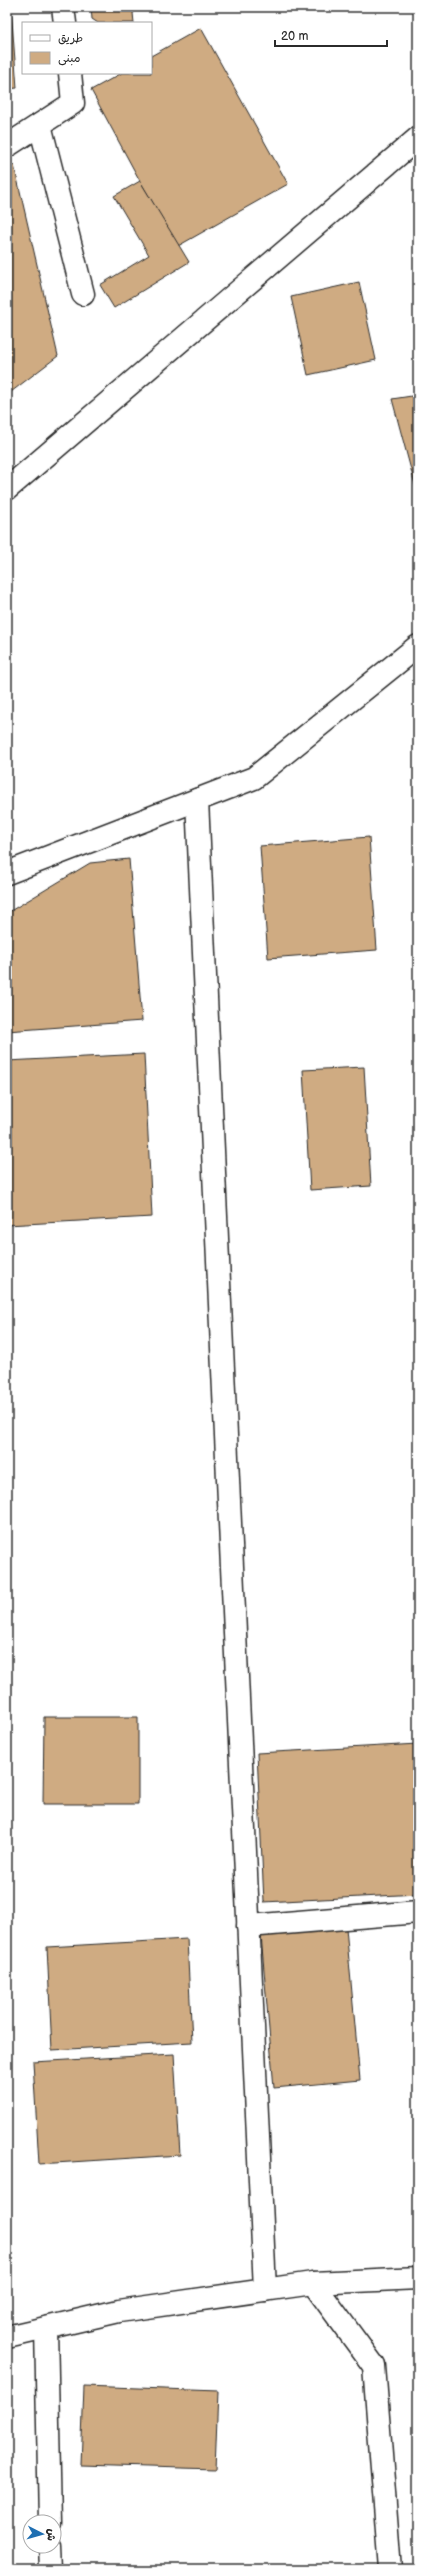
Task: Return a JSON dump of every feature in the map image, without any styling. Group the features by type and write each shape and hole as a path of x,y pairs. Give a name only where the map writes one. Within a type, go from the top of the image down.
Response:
{"street":[{"path":"63,7 65,22"},
{"path":"7,146 73,103 70,74"},
{"path":"40,125 83,294"},
{"path":"7,489 418,138"},
{"path":"7,873 254,778 418,646"},
{"path":"196,800 264,2290"},
{"path":"248,1926 418,1912"},
{"path":"7,2337 119,2311 264,2290 313,2283 418,2278"},
{"path":"313,2283 374,2366 390,2569"},
{"path":"46,2328 50,2514"},
{"path":"50,2554 50,2569"}],"building":[{"path":"7,7 11,7 17,88 7,89"},
{"path":"91,7 140,7 133,13 134,22 96,22 92,19"},
{"path":"201,28 288,184 178,246 140,181 91,90 120,74 152,74 152,55"},
{"path":"14,165 58,356 7,395 7,170"},
{"path":"140,181 189,262 114,308 100,285 149,255 114,196"},
{"path":"359,282 376,360 308,375 291,297"},
{"path":"418,395 418,496 392,399"},
{"path":"369,837 377,950 268,958 260,846"},
{"path":"129,859 142,1021 7,1031 7,913 90,863"},
{"path":"144,1054 152,1217 7,1225 7,1061"},
{"path":"364,1067 371,1186 310,1190 303,1070"},
{"path":"44,1717 138,1717 138,1804 43,1804"},
{"path":"418,1744 418,1894 264,1902 257,1753"},
{"path":"346,1928 360,2080 274,2088 261,1935"},
{"path":"187,1939 192,2042 52,2050 47,1947"},
{"path":"174,2054 180,2155 39,2164 33,2062"},
{"path":"84,2386 218,2391 215,2469 81,2465"}]}
